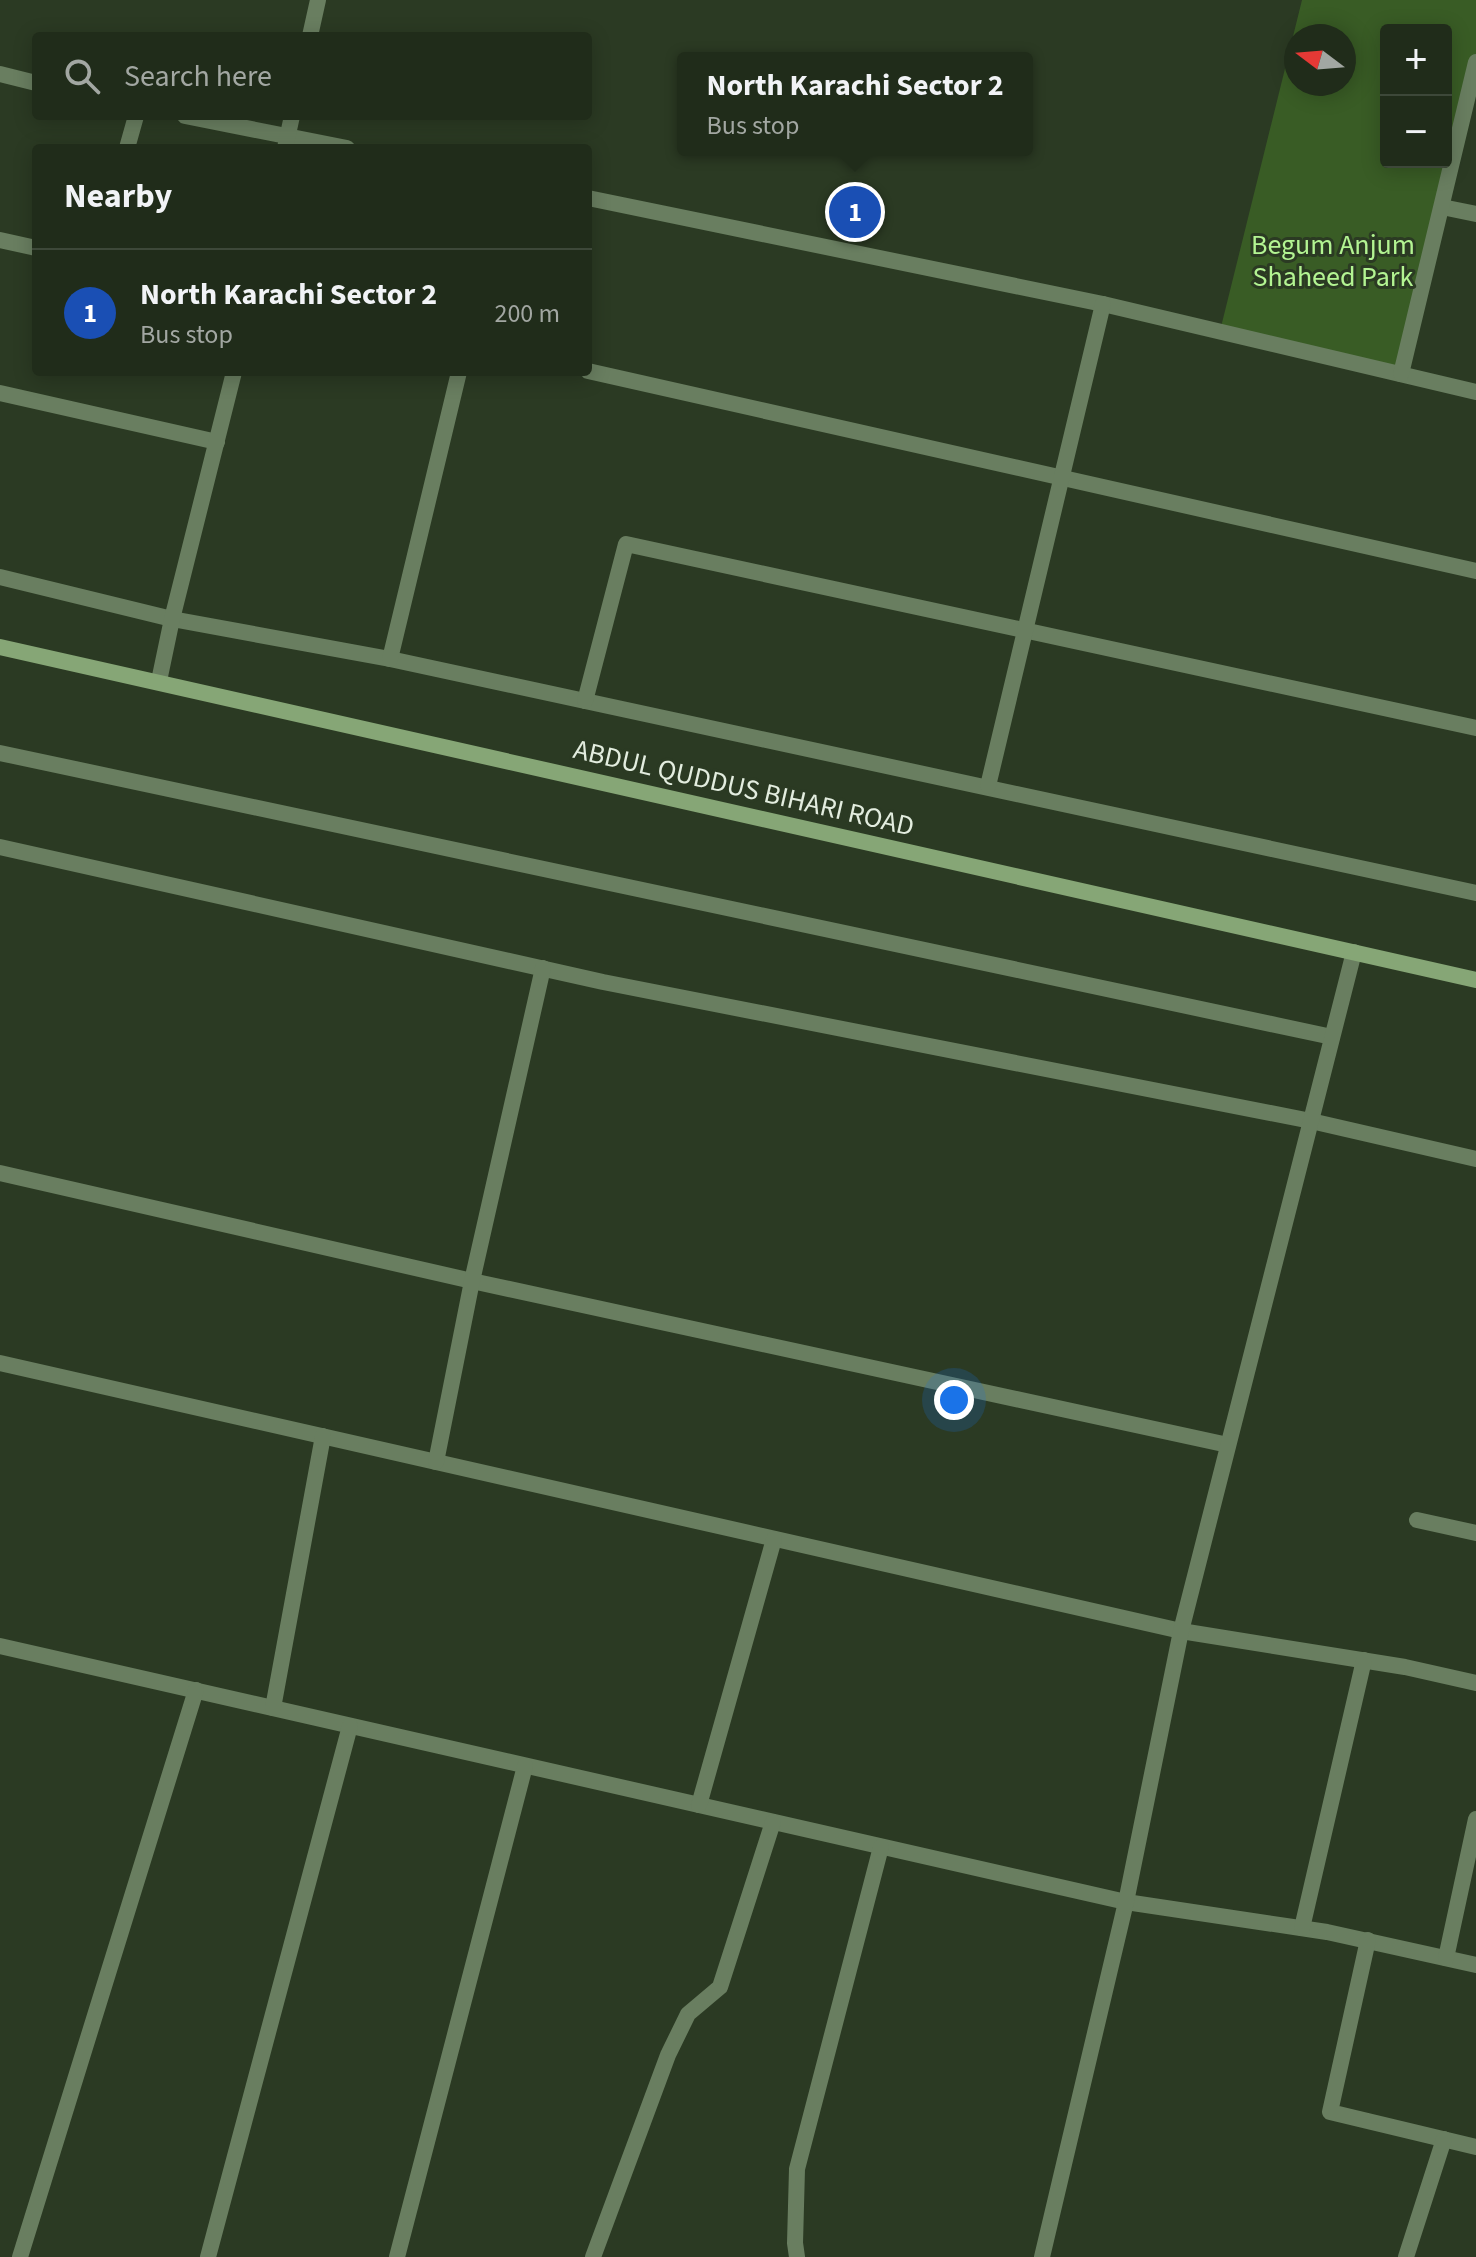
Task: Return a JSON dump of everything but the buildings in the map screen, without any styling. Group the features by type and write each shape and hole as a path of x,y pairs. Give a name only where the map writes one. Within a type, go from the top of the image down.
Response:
{"main road":[{"name":"ABDUL QUDDUS BIHARI ROAD","path":"0,647 1476,980"}],"street":[{"path":"311,32 318,0"},
{"path":"1401,374 1476,62"},
{"path":"0,74 32,82"},
{"path":"128,144 135,120"},
{"path":"201,120 286,142 306,144"},
{"path":"286,142 291,120"},
{"path":"592,199 1103,304 1476,392"},
{"path":"1442,207 1476,214"},
{"path":"0,240 32,247"},
{"path":"988,786 1103,304"},
{"path":"592,372 1476,571"},
{"path":"159,681 233,376"},
{"path":"390,659 458,376"},
{"path":"0,393 217,442"},
{"path":"585,701 626,544 1476,728"},
{"path":"0,577 172,619 390,659 1476,893"},
{"path":"0,753 1332,1037"},
{"path":"0,847 543,968 1311,1121 1476,1159"},
{"path":"1042,2257 1126,1902 1181,1631 1354,952"},
{"path":"436,1462 472,1281 543,968"},
{"path":"0,1173 472,1281 1228,1445"},
{"path":"0,1363 1181,1631 1364,1660 1476,1683"},
{"path":"273,1708 323,1436"},
{"path":"1417,1520 1476,1533"},
{"path":"699,1805 774,1539"},
{"path":"0,1646 1126,1902 1302,1928 1476,1965"},
{"path":"1302,1928 1364,1660"},
{"path":"20,2257 196,1690"},
{"path":"208,2257 350,1726"},
{"path":"397,2257 525,1766"},
{"path":"1446,1958 1476,1819"},
{"path":"593,2257 668,2055 688,2014 720,1987 773,1822"},
{"path":"797,2257 797,2169 881,1847"},
{"path":"1368,1940 1330,2112 1476,2147"},
{"path":"1406,2257 1444,2139"}],"green space":[{"name":"Begum Anjum Shaheed Park","path":"1302,0 1476,0 1476,64 1452,163 1452,24 1380,24 1380,168 1451,168 1401,374 1220,331 1284,73 1284,96 1356,96 1356,24 1296,24"}],"place":[{"name":"North Karachi Sector 2","path":"855,212"}]}
